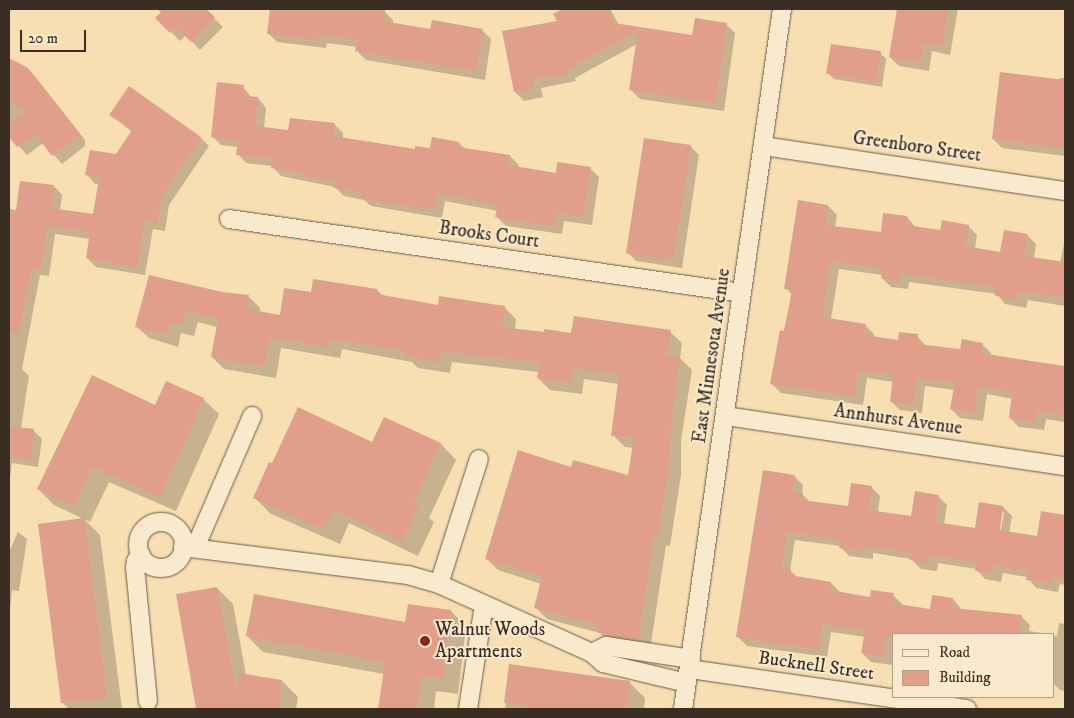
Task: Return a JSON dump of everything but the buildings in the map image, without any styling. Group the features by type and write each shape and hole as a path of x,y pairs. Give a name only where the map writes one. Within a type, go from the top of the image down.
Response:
{"street":[{"name":"East Minnesota Avenue","path":"683,709 782,9"},
{"name":"Greenboro Street","path":"763,146 1065,191"},
{"name":"Brooks Court","path":"229,219 742,293"},
{"path":"252,416 189,547 178,561 165,568 151,566 141,556 138,549 141,534 152,524 159,523 174,526 189,547 408,575 439,584 592,653 603,663 619,668 689,670"},
{"name":"Annhurst Avenue","path":"725,416 1065,466"},
{"path":"439,584 480,459"},
{"path":"141,556 136,561 135,567 148,701"},
{"path":"468,709 484,605"},
{"path":"592,653 606,646 689,670"},
{"name":"Bucknell Street","path":"689,670 967,709"}],"place":[{"name":"Walnut Woods Apartments","path":"425,641"}]}
